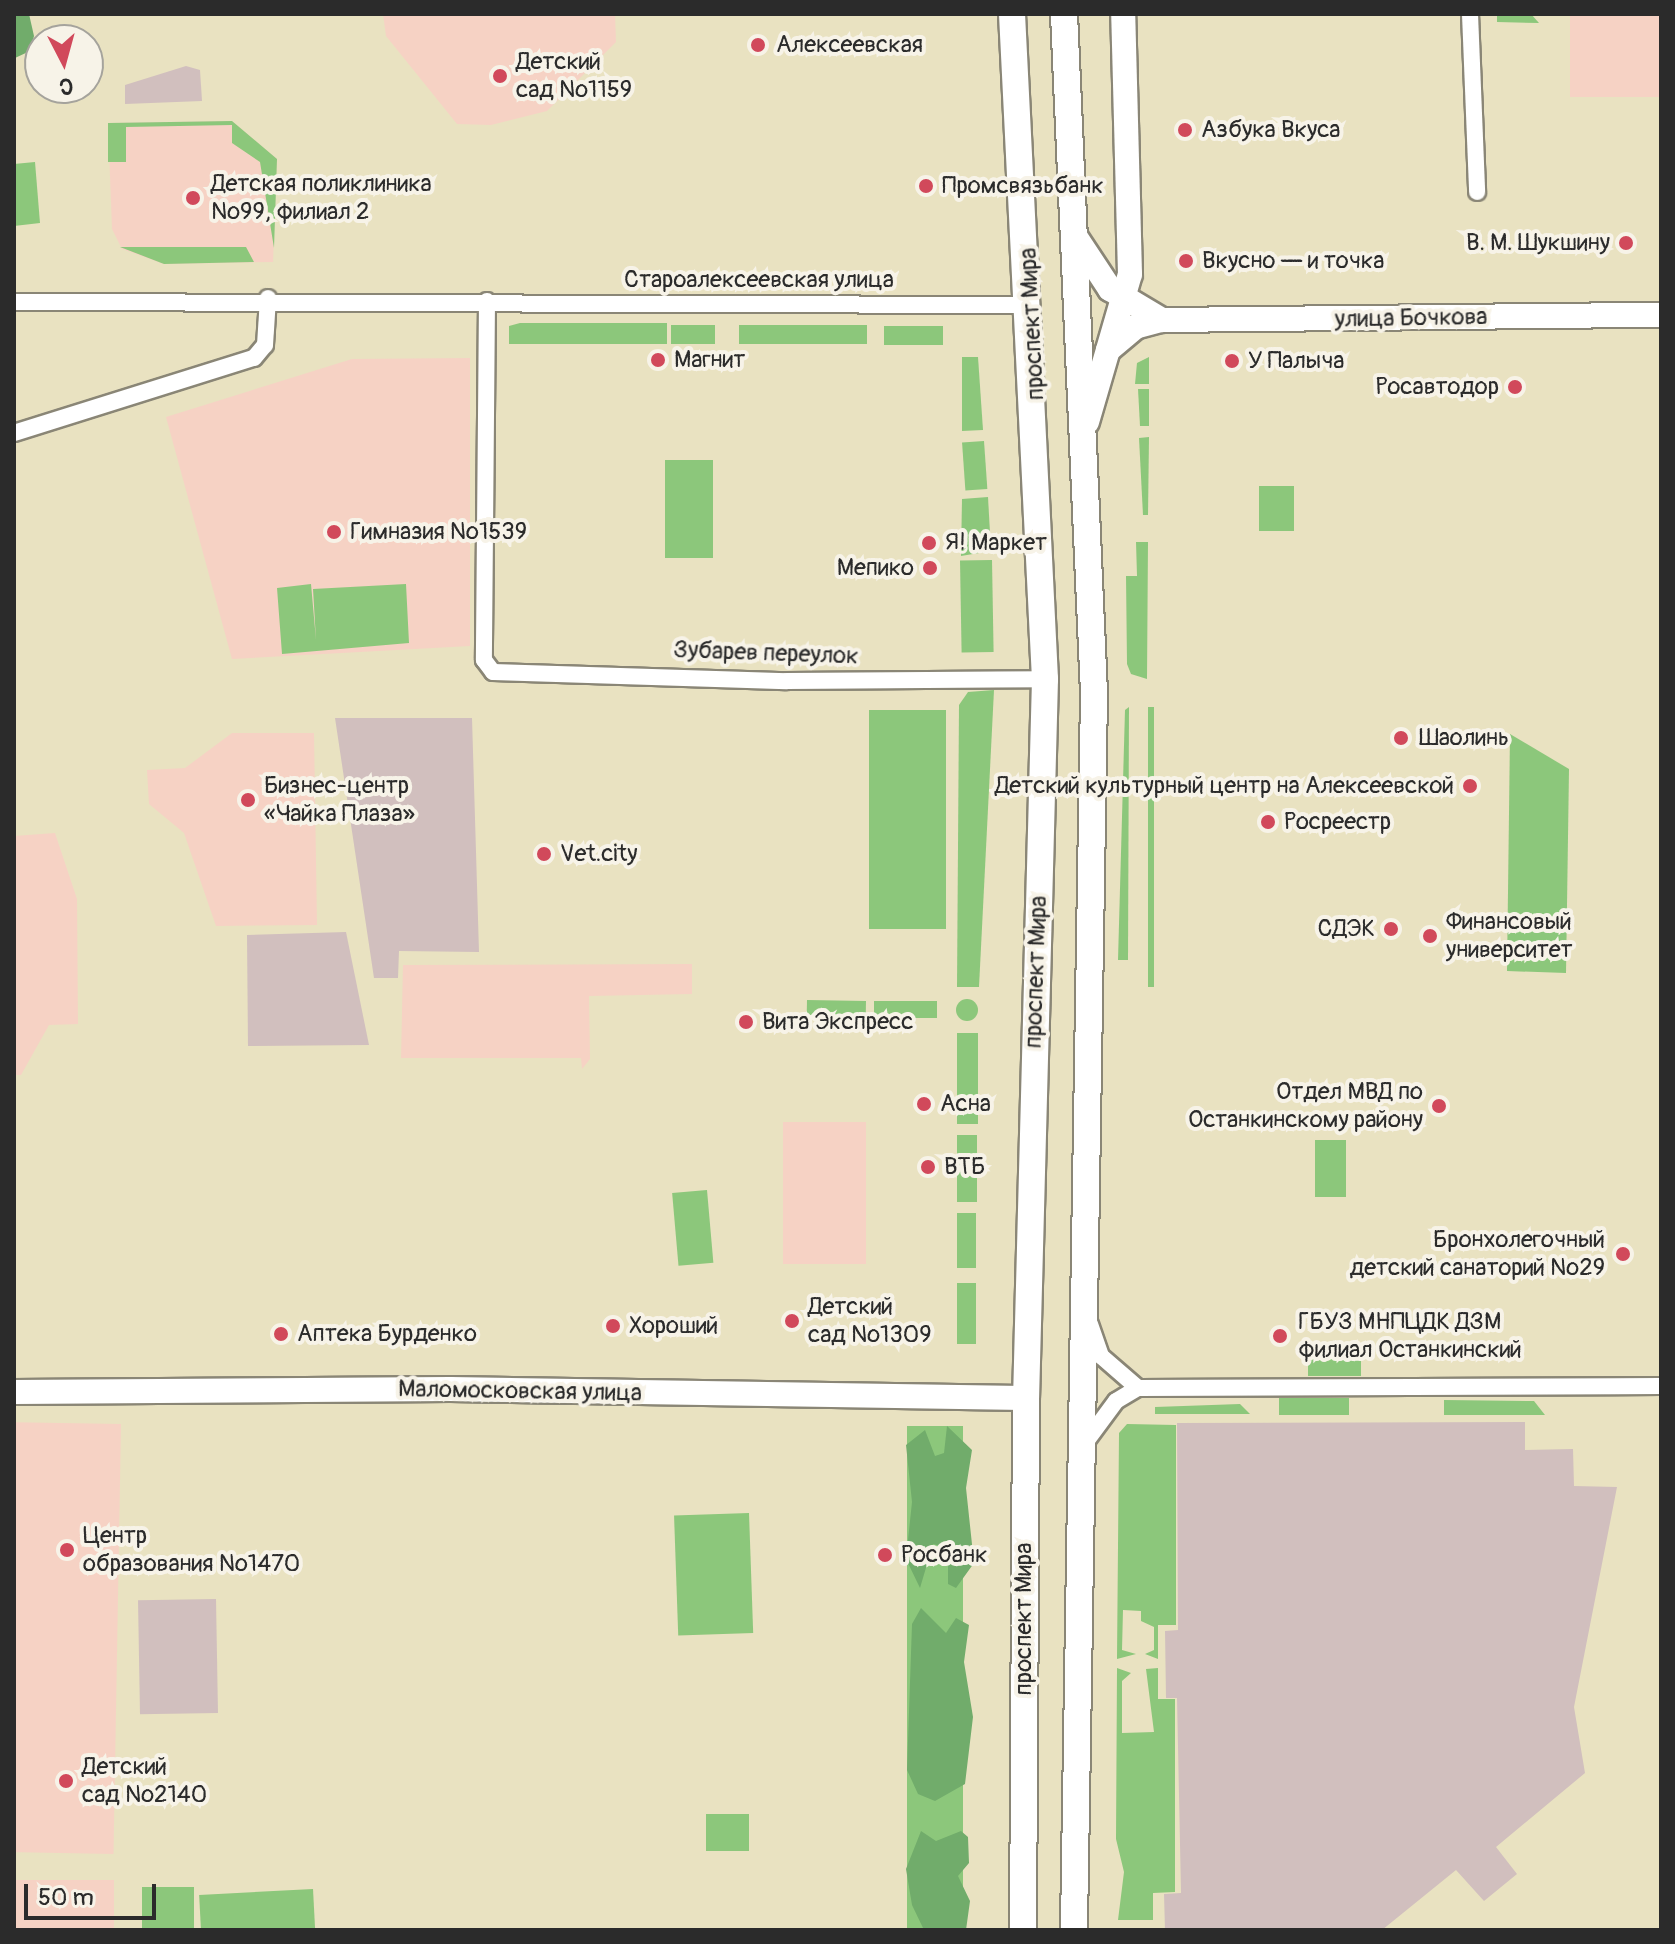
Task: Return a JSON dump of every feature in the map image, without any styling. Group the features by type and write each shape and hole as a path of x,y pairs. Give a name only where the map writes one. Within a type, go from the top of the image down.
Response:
{"main road":[{"name":"проспект Мира","path":"1012,14 1031,305 1045,679 1026,1398 1023,1930"},
{"name":"проспект Мира","path":"1064,14 1087,422 1094,694 1078,1455 1074,1930"}],"street":[{"path":"1087,422 1124,296 1132,248 1123,14"},
{"path":"1470,14 1477,192"},
{"path":"1077,239 1097,275 1162,320"},
{"name":"Староалексеевская улица","path":"14,302 268,298 1031,305"},
{"path":"14,433 254,358 269,331 268,298"},
{"name":"Зубарев переулок","path":"487,301 486,667 787,681 1045,679"},
{"name":"улица Бочкова","path":"1108,350 1118,336 1162,320 1661,315"},
{"path":"1081,1284 1101,1356 1138,1388"},
{"path":"1078,1455 1103,1416 1138,1388 1661,1386"},
{"name":"Маломосковская улица","path":"14,1392 1026,1398"}],"shaded area":[{"name":"Детский сад №1159","path":"383,14 615,14 616,42 547,111 491,125 457,124 386,36"},
{"path":"1570,14 1661,14 1661,97 1570,97"},
{"path":"186,66 200,70 202,101 125,104 125,85"},
{"name":"Детская поликлиника №99, филиал 2","path":"232,121 277,159 273,262 164,264 122,249 112,229 108,123"},
{"name":"Гимназия №1539","path":"470,358 470,646 232,659 166,417 352,359"},
{"path":"335,718 472,718 479,952 399,951 398,978 374,978"},
{"name":"Бизнес-центр «Чайка Плаза»","path":"232,733 314,733 317,925 216,926 184,833 149,804 147,770 185,768"},
{"path":"55,833 77,899 78,1024 49,1025 21,1075 14,1075 14,836"},
{"path":"346,932 369,1045 248,1046 247,935"},
{"path":"692,964 692,994 589,996 590,1059 582,1069 581,1058 401,1058 403,965"},
{"path":"783,1122 866,1122 866,1264 783,1264"},
{"name":"Центр образования №1470","path":"14,1422 121,1424 113,1854 14,1852"},
{"path":"1525,1422 1525,1450 1573,1449 1574,1486 1617,1487 1574,1707 1585,1773 1496,1847 1517,1874 1484,1901 1456,1870 1382,1930 1165,1930 1164,1894 1181,1893 1177,1698 1166,1698 1165,1631 1178,1630 1177,1423"},
{"path":"216,1599 218,1713 140,1714 138,1600"},
{"path":"14,1880 114,1880 114,1930 14,1930"}],"green space":[{"path":"14,14 29,14 31,24 24,24 24,54 15,58"},
{"path":"1497,14 1531,14 1539,23 1497,22"},
{"path":"232,121 277,159 274,248 260,162 232,143 232,125 126,127 126,162 108,162 108,123"},
{"path":"35,162 40,223 14,226 14,164"},
{"path":"120,247 246,247 254,262 164,264"},
{"path":"520,323 667,323 667,344 509,344 509,326"},
{"path":"671,325 715,325 715,344 671,344"},
{"path":"739,325 867,325 867,344 739,344"},
{"path":"884,326 943,326 943,345 884,345"},
{"path":"962,357 978,357 983,430 962,431"},
{"path":"1149,357 1149,384 1135,384 1137,363"},
{"path":"1138,389 1149,389 1149,426 1140,426"},
{"path":"1149,437 1148,515 1143,515 1139,438"},
{"path":"984,441 987,489 965,490 962,443"},
{"path":"665,460 713,460 713,558 665,558"},
{"path":"1259,486 1294,486 1294,531 1259,531"},
{"path":"988,497 991,551 961,556 962,499"},
{"path":"1136,542 1148,542 1147,679 1131,674 1127,664 1126,576 1137,576"},
{"path":"992,560 994,652 962,653 960,561"},
{"path":"311,584 316,640 313,589 406,584 409,643 282,654 277,588"},
{"path":"994,690 979,987 957,987 959,705 968,692"},
{"path":"1129,707 1128,960 1118,960 1125,710"},
{"path":"1148,707 1154,707 1154,987 1148,987"},
{"path":"869,710 946,710 946,929 869,929"},
{"path":"1510,734 1569,769 1566,973 1507,971"},
{"path":"967,999 975,1002 978,1010 975,1018 967,1021 959,1018 956,1010 959,1002"},
{"path":"807,1000 866,1001 866,1019 807,1018"},
{"path":"874,1001 937,1001 937,1018 874,1018"},
{"path":"957,1033 978,1033 978,1124 957,1124"},
{"path":"957,1135 977,1135 977,1202 957,1202"},
{"path":"1315,1140 1346,1140 1346,1197 1315,1197"},
{"path":"707,1190 713,1263 678,1266 672,1193"},
{"path":"957,1213 976,1213 976,1268 957,1268"},
{"path":"957,1283 976,1283 976,1344 957,1344"},
{"path":"1308,1359 1361,1359 1361,1376 1308,1376"},
{"path":"1279,1398 1349,1398 1349,1415 1279,1415"},
{"path":"1444,1400 1534,1401 1545,1415 1444,1415"},
{"path":"1240,1404 1250,1414 1155,1414 1155,1407"},
{"path":"1127,1424 1176,1425 1176,1625 1158,1625 1158,1659 1145,1654 1154,1650 1154,1627 1141,1621 1141,1611 1123,1610 1122,1650 1136,1654 1117,1659 1119,1433"},
{"path":"907,1426 963,1426 963,1930 907,1930"},
{"path":"947,1426 972,1450 966,1488 974,1563 956,1588 948,1584 948,1548 933,1544 920,1588 906,1559 912,1502 906,1445 925,1430 935,1456 944,1453"},
{"path":"749,1513 753,1633 678,1636 674,1516"},
{"path":"921,1608 946,1633 956,1618 969,1625 964,1662 973,1717 965,1784 935,1801 918,1794 907,1770 912,1624"},
{"path":"1117,1668 1131,1673 1122,1681 1122,1733 1154,1732 1146,1669 1158,1668 1158,1699 1175,1699 1175,1892 1153,1893 1153,1920 1118,1920 1124,1872 1116,1839"},
{"path":"706,1814 749,1814 749,1851 706,1851"},
{"path":"921,1831 936,1841 961,1831 968,1837 969,1863 958,1876 970,1901 966,1930 924,1930 912,1905 906,1869"},
{"path":"142,1887 194,1887 194,1930 142,1930"},
{"path":"313,1889 315,1930 201,1930 199,1895"}],"place":[{"name":"Алексеевская","path":"758,45"},
{"name":"Детский сад №1159","path":"500,76"},
{"name":"Азбука Вкуса","path":"1185,130"},
{"name":"Промсвязьбанк","path":"926,186"},
{"name":"Детская поликлиника №99, филиал 2","path":"193,198"},
{"name":"В. М. Шукшину","path":"1626,243"},
{"name":"Вкусно — и точка","path":"1186,261"},
{"name":"Магнит","path":"658,360"},
{"name":"У Палыча","path":"1232,361"},
{"name":"Росавтодор","path":"1515,387"},
{"name":"Гимназия №1539","path":"334,532"},
{"name":"Я! Маркет","path":"929,543"},
{"name":"Мепико","path":"930,568"},
{"name":"Шаолинь","path":"1401,738"},
{"name":"Детский культурный центр на Алексеевской","path":"1470,786"},
{"name":"Бизнес-центр «Чайка Плаза»","path":"248,800"},
{"name":"Росреестр","path":"1268,822"},
{"name":"Vet.city","path":"544,854"},
{"name":"СДЭК","path":"1391,929"},
{"name":"Финансовый университет","path":"1430,936"},
{"name":"Вита Экспресс","path":"746,1022"},
{"name":"Асна","path":"924,1104"},
{"name":"Отдел МВД по Останкинскому району","path":"1439,1106"},
{"name":"ВТБ","path":"928,1167"},
{"name":"Бронхолегочный детский санаторий №29","path":"1623,1254"},
{"name":"Детский сад №1309","path":"792,1321"},
{"name":"Хороший","path":"613,1326"},
{"name":"Аптека Бурденко","path":"281,1334"},
{"name":"ГБУЗ МНПЦДК ДЗМ филиал Останкинский","path":"1280,1336"},
{"name":"Центр образования №1470","path":"67,1550"},
{"name":"Росбанк","path":"885,1555"},
{"name":"Детский сад №2140","path":"66,1781"}]}
